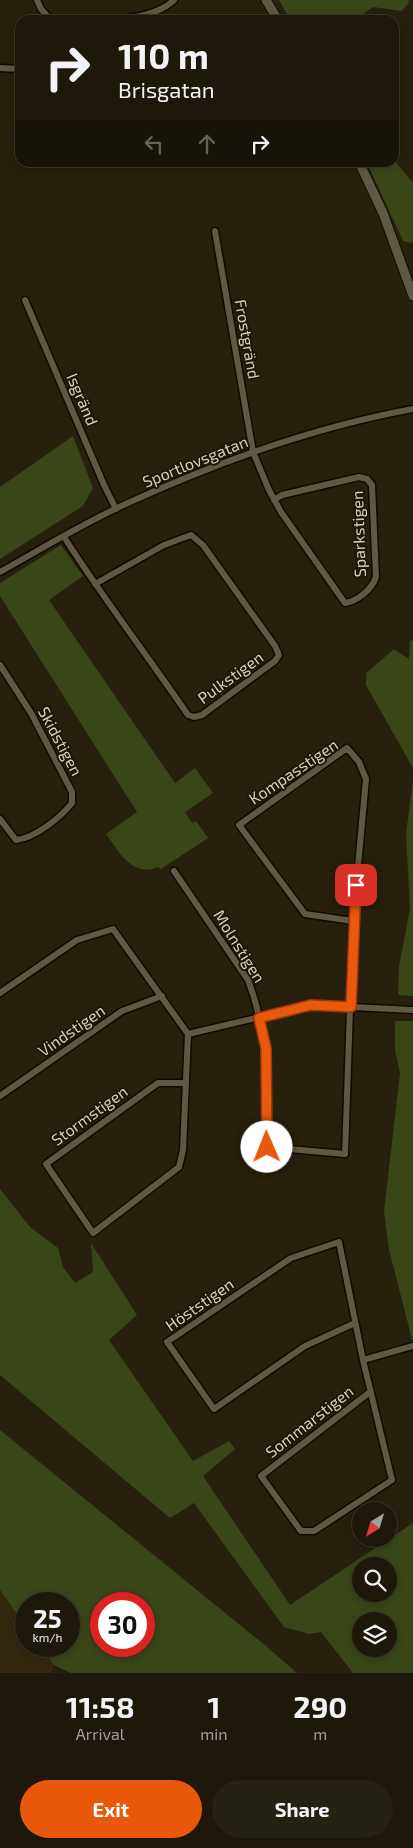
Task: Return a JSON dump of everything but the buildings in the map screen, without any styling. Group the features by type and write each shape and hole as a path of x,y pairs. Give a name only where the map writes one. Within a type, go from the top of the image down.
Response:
{"street":[{"path":"37,0 41,10 47,15"},
{"path":"146,15 174,0"},
{"path":"266,0 275,15"},
{"path":"0,68 15,69"},
{"path":"361,167 383,213 413,296"},
{"name":"Frostgränd","path":"215,231 253,452"},
{"name":"Isgränd","path":"26,300 104,485 116,508"},
{"name":"Sportlovsgatan","path":"0,572 116,508 200,472 253,452 343,424 413,409"},
{"name":"Sparkstigen","path":"253,452 274,500 345,603 353,602 373,585 376,577 372,485 368,479 359,477 282,495 274,500"},
{"name":"Pulkstigen","path":"64,537 95,584 188,715 194,717 202,714 275,661 279,655 275,646 203,545 191,535 164,545 95,584"},
{"name":"Skidstigen","path":"0,665 31,713 72,792 72,803 36,832 21,839 16,840 0,819"},
{"name":"Kompasstigen","path":"351,1007 353,921 366,779 359,762 347,748 239,824 305,914 353,921"},
{"name":"Molnstigen","path":"174,871 248,980 266,1048 267,1147 345,1154 351,1007"},
{"path":"0,993 76,940 113,929 188,1034 311,1005 413,1010"},
{"name":"Vindstigen","path":"0,1096 122,1011 162,996"},
{"name":"Stormstigen","path":"184,1083 158,1083 46,1164 93,1233 179,1167 183,1150 184,1083 188,1034"},
{"name":"Höststigen","path":"354,1323 305,1346 214,1409 167,1342 290,1258 339,1242 363,1360"},
{"path":"363,1360 413,1346"},
{"name":"Sommarstigen","path":"363,1360 392,1480 314,1531 302,1531 261,1476 370,1392"}],"shaded area":[{"path":"0,1590 15,1611 15,1657 48,1657 54,1665 51,1673 0,1673"}],"green space":[{"path":"279,0 410,1 402,11 373,7 361,15 287,15"},
{"path":"399,166 413,183 413,241 410,243 403,241 369,167"},
{"path":"73,436 93,488 83,506 0,559 0,487"},
{"path":"61,545 83,576 49,600 175,783 195,768 213,793 185,812 192,823 196,821 208,838 161,869 158,867 141,869 134,866 122,855 106,834 137,812 0,596 0,583"},
{"path":"413,640 413,768 366,685 366,673 394,649 409,659 410,641"},
{"path":"413,780 413,996 398,995 399,966 410,909 406,834"},
{"path":"395,1021 413,1021 413,1343 389,1250 384,1211 400,1073 395,1050"},
{"path":"0,1189 30,1227 58,1248 63,1267 75,1283 93,1272 91,1243 137,1315 109,1340 193,1461 229,1441 235,1449 203,1476 290,1605 352,1564 352,1602 397,1602 397,1557 362,1557 376,1548 398,1548 398,1533 413,1523 413,1673 353,1673 321,1632 309,1634 284,1627 194,1503 170,1518 0,1375"},
{"path":"0,1430 297,1673 71,1673 54,1665 48,1657 80,1657 80,1592 15,1592 15,1611 0,1590"}],"route":[{"path":"267,1147 266,1048 259,1018 311,1005 351,1007 353,921 356,885"}]}
